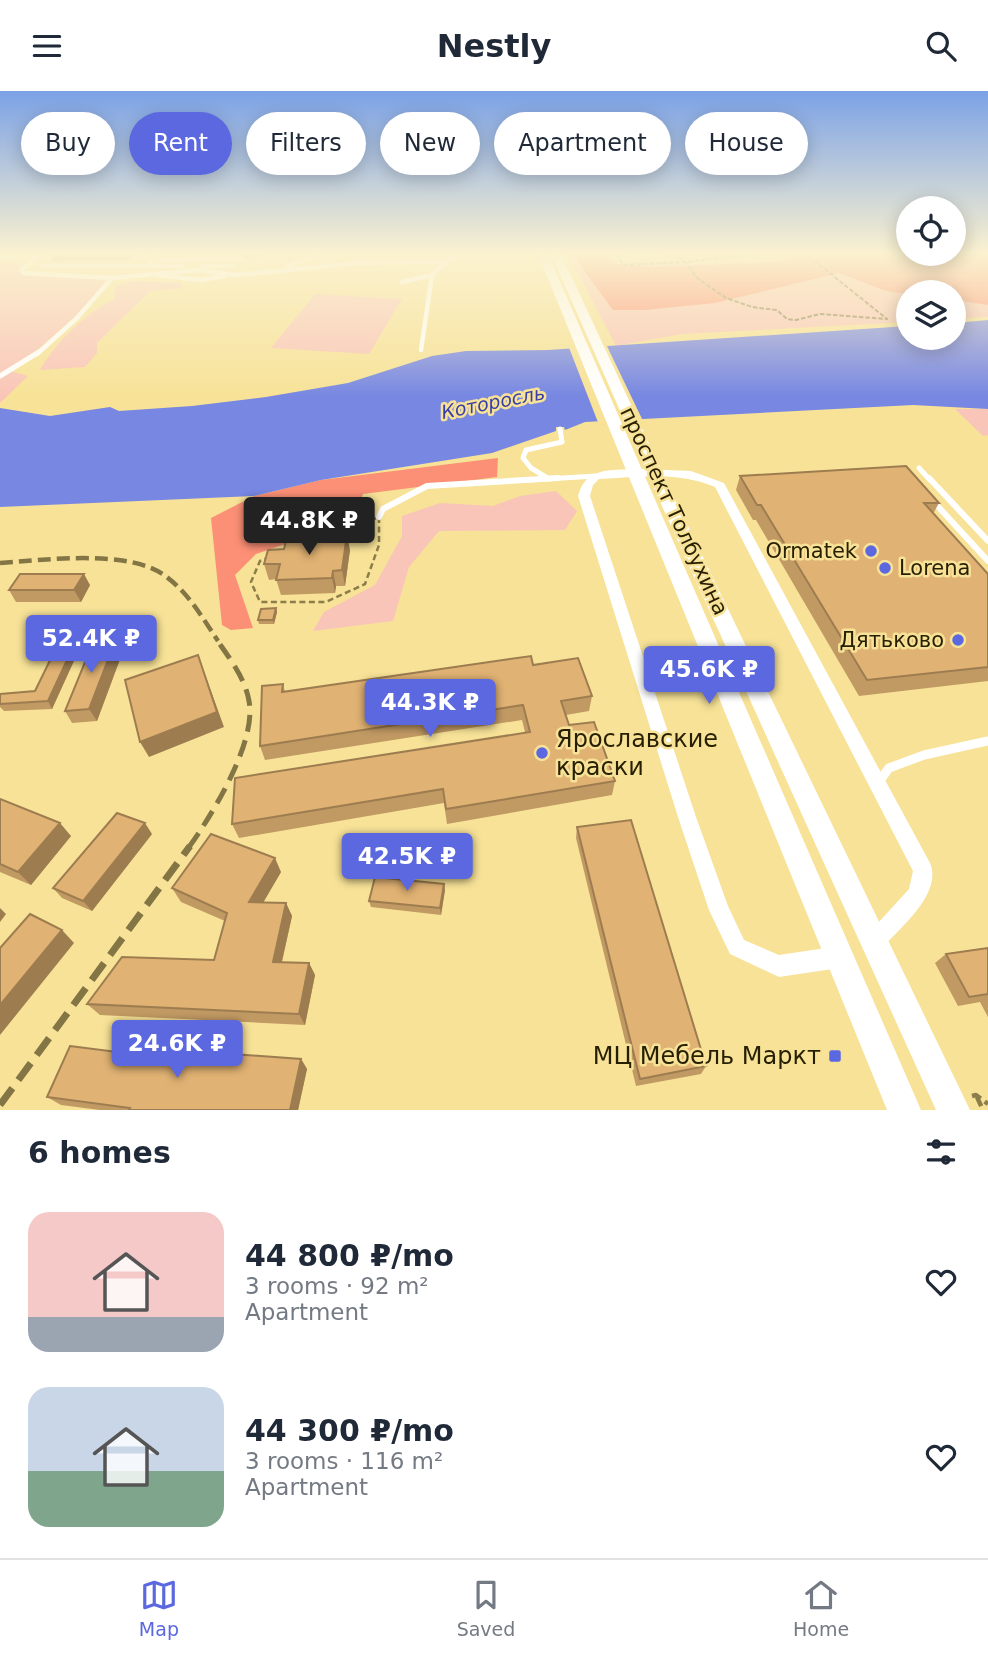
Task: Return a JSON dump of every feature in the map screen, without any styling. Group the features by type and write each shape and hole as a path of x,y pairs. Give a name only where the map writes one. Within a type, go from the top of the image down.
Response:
{"main road":[{"name":"проспект Толбухина","path":"565,302 654,495 875,941 953,1110"},
{"name":"проспект Толбухина","path":"575,302 839,957 904,1110"}],"street":[{"path":"839,957 779,966 737,947 719,910 687,817 584,496 587,484 596,477 675,472 704,477 720,485 923,870 918,894 875,941"}],"lane":[{"path":"0,376 13,372 33,358 89,302"},
{"path":"421,349 428,302"},
{"path":"549,479 531,468 523,459 526,450 562,442 560,429"},
{"path":"919,468 988,541"},
{"path":"379,517 383,509 427,486 596,477"},
{"path":"923,490 988,562"},
{"path":"878,783 888,768 924,755 988,741"}],"path":[{"path":"736,302 776,310 786,319 796,320 820,314 887,319 865,302"},
{"path":"379,517 379,545 365,584 326,602 260,602 251,582 260,561 312,541 348,534 359,525 379,517"},
{"path":"983,1110 976,1095 988,1104"}],"shaded area":[{"path":"0,302 89,302 11,371 28,376 0,403"},
{"path":"110,302 139,302 97,343 97,353 85,367 40,370 54,349 73,329"},
{"path":"309,302 400,302 369,354 271,348"},
{"path":"593,302 896,302 896,323 682,334 616,346"},
{"path":"607,302 721,302 715,303 645,310 613,310"},
{"path":"966,302 988,302 988,317 966,318"},
{"path":"966,302 966,302 988,302 988,305"},
{"path":"955,409 988,409 988,435 983,436"},
{"path":"498,458 497,477 363,494 353,521 256,554 235,575 253,628 231,630 222,625 211,518 254,496 321,480"},
{"path":"556,491 577,511 565,530 439,531 409,567 393,621 313,631 324,612 375,585 402,536 402,516 440,503 493,506 520,496"}],"water":[{"name":"Которосль","path":"988,320 988,409 913,405 585,422 565,430 564,427 556,427 556,431 492,453 321,480 254,496 0,507 0,408 50,416 110,407 119,411 266,397 348,383 432,356 466,351 548,350 896,327 896,350 966,350 966,322"}],"pier":[{"path":"605,342 644,423 599,425 568,345"}],"building":[{"path":"906,466 939,503 924,503 988,574 988,667 867,680 761,505 757,505 740,476"},
{"path":"347,534 342,570 333,571 332,578 276,580 280,564 264,564 268,550 284,549 287,536"},
{"path":"20,574 84,574 74,590 9,590"},
{"path":"276,608 273,620 258,620 261,609"},
{"path":"116,639 89,709 65,711 94,640"},
{"path":"74,645 48,701 0,704 0,694 35,691 57,646"},
{"path":"198,655 217,712 140,742 125,680"},
{"name":"Ярославские краски","path":"531,656 533,665 578,658 592,696 561,701 569,725 594,722 615,781 446,809 443,789 232,824 235,778 530,732 523,705 260,746 262,686 283,684 282,692"},
{"path":"0,799 60,823 18,872 0,864"},
{"path":"117,813 145,823 83,901 53,888"},
{"path":"631,820 706,1066 640,1079 577,827"},
{"path":"211,834 275,858 249,902 286,903 273,962 309,963 299,1014 87,1004 122,957 214,960 227,913 172,888"},
{"path":"375,877 444,884 440,908 369,901"},
{"path":"30,914 62,930 0,1005 0,948"},
{"path":"988,948 988,994 969,997 946,954"},
{"path":"70,1046 148,1056 151,1048 301,1059 290,1110 129,1110 130,1108 47,1097"}],"railway":[{"path":"0,563 85,558 108,559 148,567 164,575 180,589 218,641"},
{"path":"189,847 231,777 240,757 250,718 244,684 217,640"},
{"path":"0,1105 190,846"}],"place":[{"name":"Ormatek","path":"871,551"},
{"name":"Lorena","path":"885,568"},
{"name":"Дятьково","path":"958,640"},
{"name":"Ярославские краски","path":"542,753"},
{"name":"МЦ Мебель Маркт","path":"835,1056"}]}
